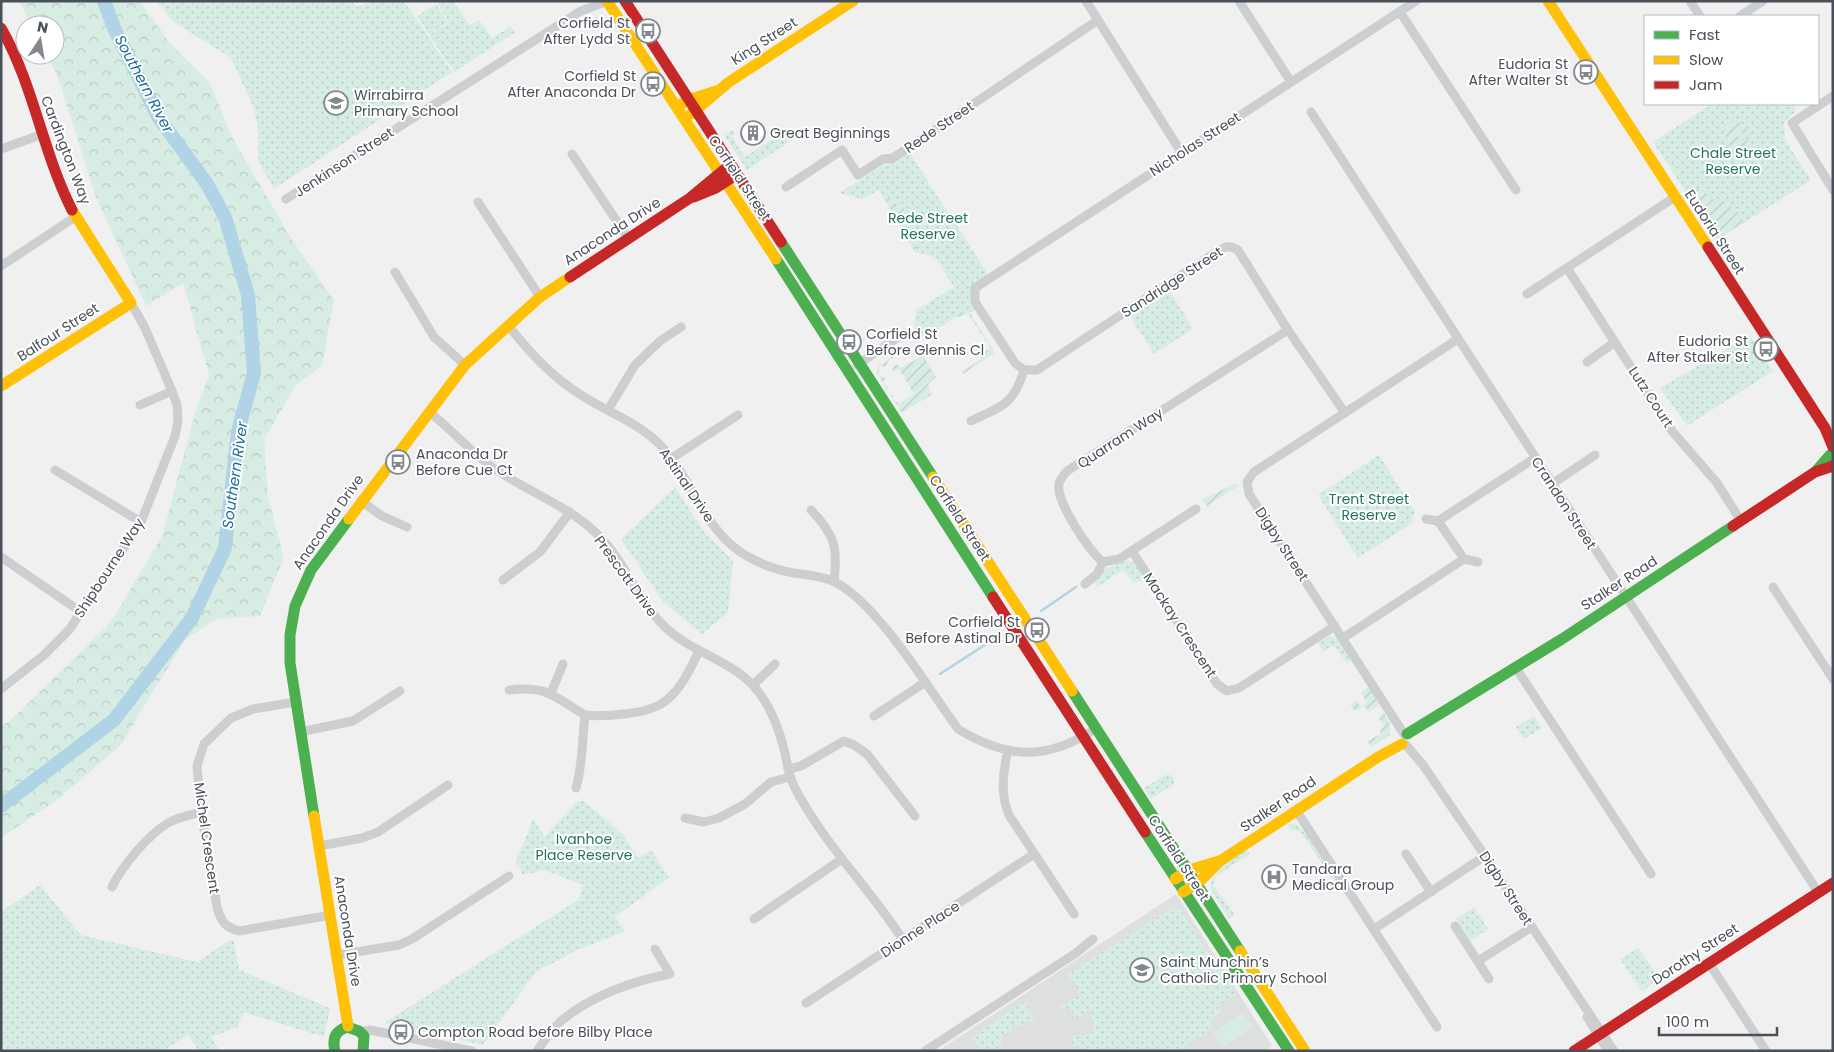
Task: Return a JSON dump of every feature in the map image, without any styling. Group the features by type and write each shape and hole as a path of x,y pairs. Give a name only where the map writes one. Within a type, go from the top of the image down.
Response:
{"main road":[{"name":"Corfield Street","path":"607,1 677,106 1183,892 1289,1051"},
{"name":"Corfield Street","path":"625,1 1095,729 1198,883 1305,1051"},
{"name":"King Street","path":"684,118 696,111 717,90 853,1"},
{"name":"Eudoria Street","path":"1548,1 1829,431 1832,456"},
{"name":"Cardington Way","path":"3,33 14,50 62,188 75,217 131,303"},
{"name":"King Street","path":"677,106 717,90"},
{"name":"Anaconda Drive","path":"335,1051 333,1039 343,1028 343,1001 332,915 295,702 289,649 292,621 297,600 317,560 466,365 540,297 733,170"},
{"name":"Balfour Street","path":"1,386 131,303"},
{"name":"Stalker Road","path":"1183,892 1198,883 1220,861 1404,739 1741,522 1815,472 1832,456"},
{"name":"Stalker Road","path":"1175,879 1189,870 1220,861"},
{"name":"Dorothy Street","path":"1574,1051 1833,883"},
{"path":"343,1028 363,1041"}],"street":[{"name":"Jenkinson Street","path":"579,12 587,1"},
{"name":"Jenkinson Street","path":"286,199 579,12 607,1"},
{"path":"1086,1 1182,152"},
{"path":"1239,1 1291,82"},
{"path":"1690,1 1699,15"},
{"path":"1742,15 1763,1"},
{"name":"Nicholas Street","path":"1024,370 1015,363 975,302 976,288 1182,152 1400,12 1411,2"},
{"path":"1400,12 1516,190"},
{"name":"Rede Street","path":"786,187 842,150 858,175 883,159 893,158 1098,20"},
{"path":"1833,96 1792,123 1833,190"},
{"name":"Crandon Street","path":"1311,112 1818,892"},
{"path":"1,150 43,134"},
{"path":"572,154 628,238"},
{"path":"1527,294 1675,197"},
{"path":"478,202 540,297"},
{"path":"1,266 75,217"},
{"name":"Sandridge Street","path":"1024,370 1038,370 1043,367 1228,246 1238,250 1288,330 1344,412"},
{"name":"Lutz Court","path":"1567,268 1672,431 1716,483 1741,522"},
{"path":"395,272 434,337 466,365"},
{"name":"Shipbourne Way","path":"1,689 70,630 141,522 175,436 178,421 177,406 145,328 131,303"},
{"name":"Astinal Drive","path":"508,325 530,354 558,379 582,396 637,426 656,440 672,458 713,525 739,550 764,564 789,572 834,581 856,596 892,636 958,728 972,738 1008,750 1047,752 1066,746 1095,729"},
{"path":"608,410 635,365 660,341 681,327"},
{"name":"Quarram Way","path":"1103,562 1095,554 1061,502 1058,485 1062,477 1067,471 1288,330"},
{"path":"847,371 904,333"},
{"path":"1344,412 1458,340"},
{"path":"1587,362 1615,342"},
{"path":"970,421 1010,400 1019,387 1024,370"},
{"path":"140,405 172,391"},
{"name":"Prescott Drive","path":"429,412 488,464 527,490 570,512 597,534 613,553 656,617 686,644 728,666 753,685 774,716 789,773 798,792 842,859 873,895 903,940"},
{"name":"Digby Street","path":"1344,412 1254,472 1247,482 1249,494 1386,705 1404,739 1486,856 1586,1012 1587,1018 1614,1051"},
{"path":"672,458 738,415"},
{"path":"1552,484 1595,456"},
{"path":"1426,519 1438,521 1535,458"},
{"path":"55,470 141,522"},
{"path":"361,501 382,516 407,527"},
{"path":"1085,584 1097,574 1103,562 1118,559 1196,509"},
{"path":"811,510 827,526 834,540 837,557 834,581"},
{"path":"503,580 523,567 540,552 570,512"},
{"path":"1438,521 1464,559 1478,562"},
{"name":"Mackay Crescent","path":"1132,551 1218,684 1227,691 1239,688 1335,626"},
{"path":"1,557 81,612"},
{"path":"1343,638 1464,559"},
{"path":"1774,587 1833,679"},
{"path":"509,690 528,688 551,693 585,715 600,716 643,710 662,704 684,680 699,650"},
{"path":"551,693 564,664"},
{"path":"753,685 775,664"},
{"path":"1516,668 1651,874"},
{"path":"874,716 924,682"},
{"path":"300,732 353,721 400,691"},
{"name":"Michel Crescent","path":"295,702 253,709 231,718 204,744 197,766 216,907 220,920 227,928 239,931 332,915"},
{"path":"576,788 582,768 581,743 585,715"},
{"path":"684,818 704,822 719,818 745,804 771,782 844,741 854,744 867,754 916,816"},
{"path":"1008,750 1003,785 1003,801 1009,815 1074,914"},
{"path":"319,846 362,838 378,832 448,785"},
{"path":"1296,810 1437,1027"},
{"path":"112,887 120,871 159,830 169,822 202,812"},
{"name":"Dionne Place","path":"806,1003 1034,854"},
{"path":"1406,854 1431,892"},
{"path":"1374,929 1486,856"},
{"path":"754,919 842,859"},
{"path":"338,955 399,945 412,939 509,876"},
{"path":"1454,926 1489,979"},
{"path":"1478,961 1532,927"},
{"path":"926,1051 1093,939"},
{"path":"536,1051 560,1022 587,1002 649,978 670,974 655,949"},
{"path":"1709,963 1766,1051"},
{"path":"363,1041 370,1030 425,1047 472,1051"},
{"name":"Digby Street","path":"1600,1033 1608,1051"}],"shaded area":[{"name":"Saint Munchin’s Catholic Primary School","path":"1176,894 1272,1046 1265,1051 938,1051"}],"green space":[{"path":"19,1 140,1 169,42 210,83 232,137 291,238 334,300 322,366 296,385 264,440 268,497 284,557 260,616 217,619 187,638 122,744 57,800 1,838 1,727 13,718 111,622 162,536 195,413 209,375 183,283 146,306 95,195 59,80 52,65 65,65 65,15 26,15"},
{"name":"Wirrabirra Primary School","path":"156,1 353,1 356,7 372,1 404,1 452,72 274,189 258,161 258,127 254,109 231,58 174,22"},
{"path":"453,1 470,25 479,20 492,38 510,27 516,32 454,72 429,35 449,22 437,3"},
{"path":"436,4 448,22 429,34 417,16"},
{"name":"Chale Street Reserve","path":"1710,105 1794,105 1797,110 1784,122 1785,140 1811,180 1717,240 1653,142"},
{"path":"1736,121 1745,126 1749,137 1741,133 1737,135 1738,139 1745,137 1748,140 1745,146 1735,149 1730,147 1725,134 1726,125"},
{"path":"780,128 789,142 747,170 724,135 732,130 735,134 732,136 745,157 772,139 769,135"},
{"name":"Rede Street Reserve","path":"909,152 988,274 975,285 971,294 975,310 970,313 960,311 937,327 938,329 913,342 916,310 954,287 935,257 915,252 879,190 862,199 839,193"},
{"path":"1690,187 1702,190 1712,199 1737,210 1744,222 1718,238 1687,189"},
{"path":"880,189 892,201 906,210 907,224 918,253 915,252"},
{"path":"1169,289 1193,329 1154,354 1129,315"},
{"path":"960,311 970,313 995,353 963,374 961,372 982,359 980,355 991,348 968,314 954,318 938,329 937,327"},
{"path":"1750,335 1773,371 1687,426 1660,388"},
{"path":"922,346 920,351 936,377 928,384 931,395 902,413 877,374 879,365 896,355 888,361 886,367 880,366 878,375 886,378 883,382 898,404 914,394 899,369 892,371 894,366 897,364 900,368 921,357 918,350"},
{"name":"Trent Street Reserve","path":"1379,455 1415,512 1411,524 1358,558 1318,495"},
{"path":"1236,483 1238,486 1207,506 1201,500"},
{"path":"675,487 705,533 733,561 728,613 702,634 663,602 621,539"},
{"path":"1126,560 1134,563 1145,578 1142,581 1133,582 1123,570 1097,587 1094,580 1104,570"},
{"path":"1331,636 1339,640 1352,660 1347,663 1336,648 1332,646 1323,652 1318,642"},
{"path":"1369,687 1379,705 1369,712 1364,706 1355,711 1350,704 1356,700 1361,707 1367,703 1361,692"},
{"path":"1383,712 1390,724 1390,735 1372,747 1367,741 1381,734 1380,731 1384,726 1378,718"},
{"path":"1534,716 1542,728 1524,739 1516,727"},
{"path":"1165,775 1171,775 1174,778 1174,784 1151,799 1144,788"},
{"name":"Ivanhoe Place Reserve","path":"577,801 584,801 623,834 638,858 651,850 669,877 615,917 625,931 575,951 536,972 483,1045 384,1023 578,900 583,885 544,870 523,875 520,868 515,864 533,819 545,837"},
{"path":"1284,805 1286,808 1250,832 1246,826"},
{"path":"1287,824 1296,824 1303,832 1305,831 1340,885 1334,890 1337,886 1300,831 1291,830"},
{"path":"1247,849 1250,854 1216,876 1213,885 1235,915 1229,919 1210,888 1211,882 1224,866"},
{"path":"40,885 81,935 197,962 230,940 234,941 239,970 330,1008 324,1037 243,1012 238,1027 211,1037 219,1051 199,1051 188,1035 163,1051 1,1051 1,912"},
{"path":"1474,907 1488,929 1471,941 1456,919"},
{"path":"1172,908 1180,909 1236,995 1219,1005 1222,1012 1211,1020 1212,1028 1179,1051 1091,1051 1072,1046 1073,1035 1087,1035 1094,1032 1090,1010 1068,974"},
{"path":"1638,948 1659,978 1642,992 1620,959"},
{"path":"1080,994 1089,1010 1077,1019 1071,1010 1060,1007"},
{"path":"1025,1001 1036,1022 1024,1022 1023,1026 1013,1024 1010,1034 1003,1033 1000,1051 981,1051 972,1037"},
{"path":"1243,1013 1253,1027 1223,1047 1213,1032"}],"waterway":[{"name":"Southern River","path":"1,806 114,720 192,618 225,548 238,431 254,373 248,295 225,217 207,184 159,118 114,28 104,1"},
{"path":"1041,611 1076,587"},
{"path":"940,674 997,637"}],"traffic: fast":[{"path":"781,242 933,477"},
{"path":"776,259 993,597"},
{"path":"1816,471 1830,455"},
{"path":"314,816 290,663 290,635 295,606 311,570 349,519"},
{"path":"1407,734 1562,639 1733,526"},
{"path":"1072,691 1240,951"},
{"path":"1145,832 1289,1051"},
{"path":"335,1051 335,1036 347,1027 359,1031 364,1036 363,1051"}],"traffic: slow":[{"path":"607,1 776,259"},
{"path":"691,114 729,82 853,1"},
{"path":"1548,1 1708,247"},
{"path":"677,107 688,100 716,91"},
{"path":"1,386 131,303 72,210"},
{"path":"349,519 465,365 540,297 570,277"},
{"path":"933,477 1072,691"},
{"path":"1183,892 1198,883 1220,861 1378,757 1402,744"},
{"path":"314,816 348,1026"},
{"path":"1175,879 1189,870 1219,861"},
{"path":"1240,951 1305,1051"}],"traffic: jam":[{"path":"625,1 781,242"},
{"path":"1,28 22,72 53,165 72,210"},
{"path":"570,277 690,198 725,169"},
{"path":"694,197 716,188 733,177"},
{"path":"1708,247 1825,428 1833,447"},
{"path":"1733,526 1815,472 1833,466"},
{"path":"993,597 1145,832"},
{"path":"1574,1051 1833,883"}],"place":[{"name":"Corfield St After Lydd St","path":"648,31"},
{"name":"Eudoria St After Walter St","path":"1586,72"},
{"name":"Corfield St After Anaconda Dr","path":"653,84"},
{"name":"Wirrabirra Primary School","path":"336,103"},
{"name":"Great Beginnings","path":"753,133"},
{"name":"Corfield St Before Glennis Cl","path":"849,342"},
{"name":"Eudoria St After Stalker St","path":"1766,349"},
{"name":"Anaconda Dr Before Cue Ct","path":"398,462"},
{"name":"Corfield St Before Astinal Dr","path":"1037,630"},
{"name":"Tandara Medical Group","path":"1274,877"},
{"name":"Saint Munchin’s Catholic Primary School","path":"1142,970"},
{"name":"Compton Road before Bilby Place","path":"401,1032"}]}
